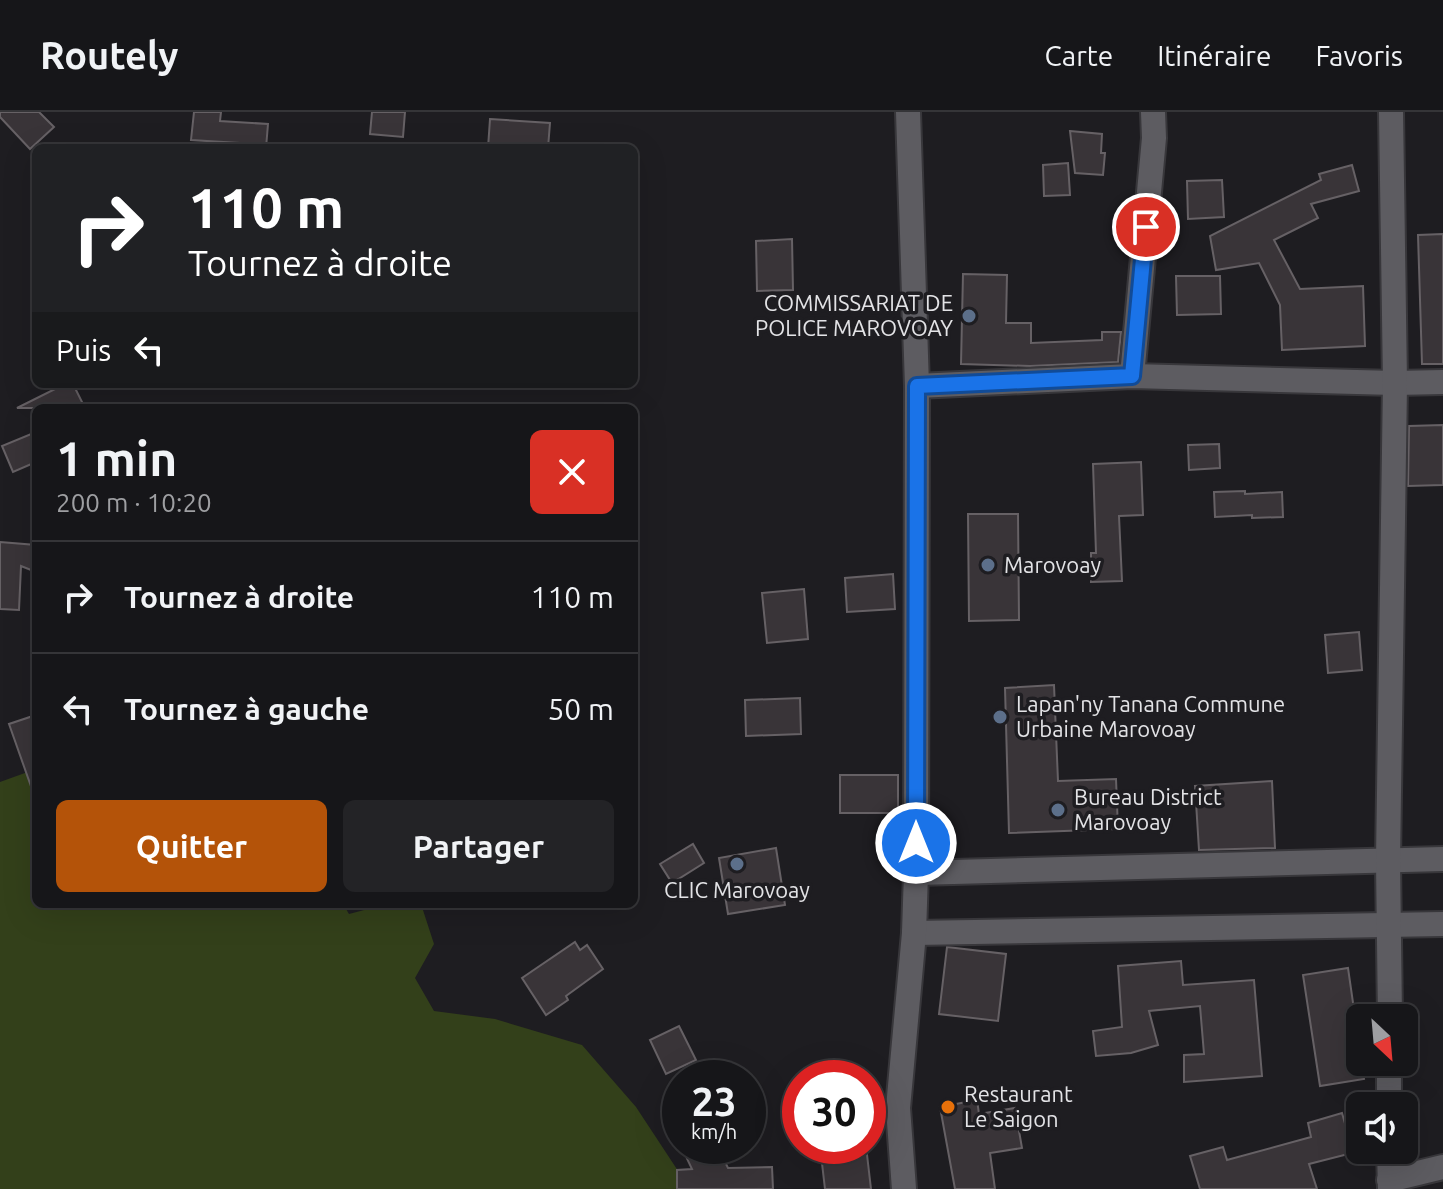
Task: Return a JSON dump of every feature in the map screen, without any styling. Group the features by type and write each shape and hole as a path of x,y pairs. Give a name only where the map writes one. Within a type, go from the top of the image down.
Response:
{"street":[{"path":"904,1189 898,1108 914,933 916,873 917,386 908,112"},
{"path":"1132,376 1154,138 1153,112"},
{"path":"1390,1004 1388,861 1395,383 1391,112"},
{"path":"917,386 1132,376 1443,382"},
{"path":"916,873 1443,859"},
{"path":"914,933 1443,924"},
{"path":"1389,1184 1443,1167"}],"green space":[{"path":"32,770 32,908 345,908 349,914 372,908 422,908 434,944 415,978 434,1011 495,1019 582,1045 636,1107 662,1146 662,1164 674,1164 690,1189 0,1189 0,782"}],"building":[{"path":"0,112 39,112 54,127 30,149 0,117"},
{"path":"194,112 221,112 220,121 268,124 266,144 191,140"},
{"path":"372,112 405,112 403,137 370,134"},
{"path":"490,119 550,123 548,144 488,144"},
{"path":"1070,131 1102,134 1101,153 1105,153 1103,175 1075,173"},
{"path":"1068,163 1070,195 1044,196 1043,165"},
{"path":"1352,165 1359,191 1311,204 1318,218 1274,240 1300,289 1363,286 1365,346 1282,350 1280,305 1259,263 1216,270 1210,236 1321,180 1319,174"},
{"path":"1222,180 1224,217 1188,219 1187,181"},
{"path":"1443,234 1443,364 1422,364 1418,235"},
{"path":"792,239 793,290 757,291 756,241"},
{"path":"963,274 1007,275 1006,323 1031,323 1031,343 1102,340 1102,332 1121,332 1118,362 1030,366 961,364"},
{"path":"1176,276 1220,276 1221,314 1177,315"},
{"path":"57,388 75,388 83,404 32,404 32,408 17,408"},
{"path":"1443,425 1443,485 1408,486 1409,426"},
{"path":"32,434 32,464 13,472 2,446"},
{"path":"1219,444 1220,468 1189,470 1188,445"},
{"path":"1141,462 1143,515 1119,516 1122,581 1091,582 1091,553 1096,553 1093,464"},
{"path":"1245,491 1245,494 1282,492 1283,517 1215,517 1214,492"},
{"path":"968,514 1018,514 1019,620 969,621"},
{"path":"0,542 32,545 32,570 21,566 19,610 0,609"},
{"path":"893,574 895,609 847,612 845,578"},
{"path":"804,589 808,639 767,643 762,593"},
{"path":"1359,632 1362,670 1328,673 1325,635"},
{"path":"1054,685 1058,781 1116,779 1118,829 1009,833 1005,688"},
{"path":"800,698 801,734 746,736 745,700"},
{"path":"32,716 32,789 9,724"},
{"path":"840,775 898,775 898,813 840,813"},
{"path":"1272,781 1275,848 1199,850 1195,786"},
{"path":"693,844 704,863 672,883 660,864"},
{"path":"776,848 785,905 728,914 719,858"},
{"path":"575,942 580,950 587,945 603,969 546,1015 522,978"},
{"path":"947,947 1006,954 998,1021 939,1014"},
{"path":"1181,961 1183,985 1254,980 1262,1076 1184,1082 1184,1055 1204,1054 1200,1006 1149,1011 1158,1045 1131,1053 1096,1056 1093,1031 1122,1027 1118,966"},
{"path":"1348,968 1353,1004 1346,1004 1346,1076 1364,1076 1364,1079 1320,1086 1303,975"},
{"path":"679,1026 696,1060 662,1060 662,1066 650,1040"},
{"path":"977,1100 979,1114 1015,1108 1022,1148 990,1153 995,1189 955,1189 940,1107"},
{"path":"1342,1113 1346,1127 1346,1155 1309,1164 1317,1189 1200,1189 1190,1156 1223,1147 1227,1160 1311,1137 1308,1123"},
{"path":"690,1164 726,1164 728,1168 772,1167 773,1189 677,1189 677,1170 692,1169"},
{"path":"822,1164 868,1164 871,1189 825,1189"}],"place":[{"name":"COMMISSARIAT DE POLICE MAROVOAY","path":"969,316"},
{"name":"Marovoay","path":"988,565"},
{"name":"Lapan'ny Tanana Commune Urbaine Marovoay","path":"1000,717"},
{"name":"Bureau District Marovoay","path":"1058,810"},
{"name":"CLIC Marovoay","path":"737,864"},
{"name":"Restaurant Le Saigon","path":"948,1107"}],"route":[{"path":"916,843 917,386 1132,376 1146,227"}]}
